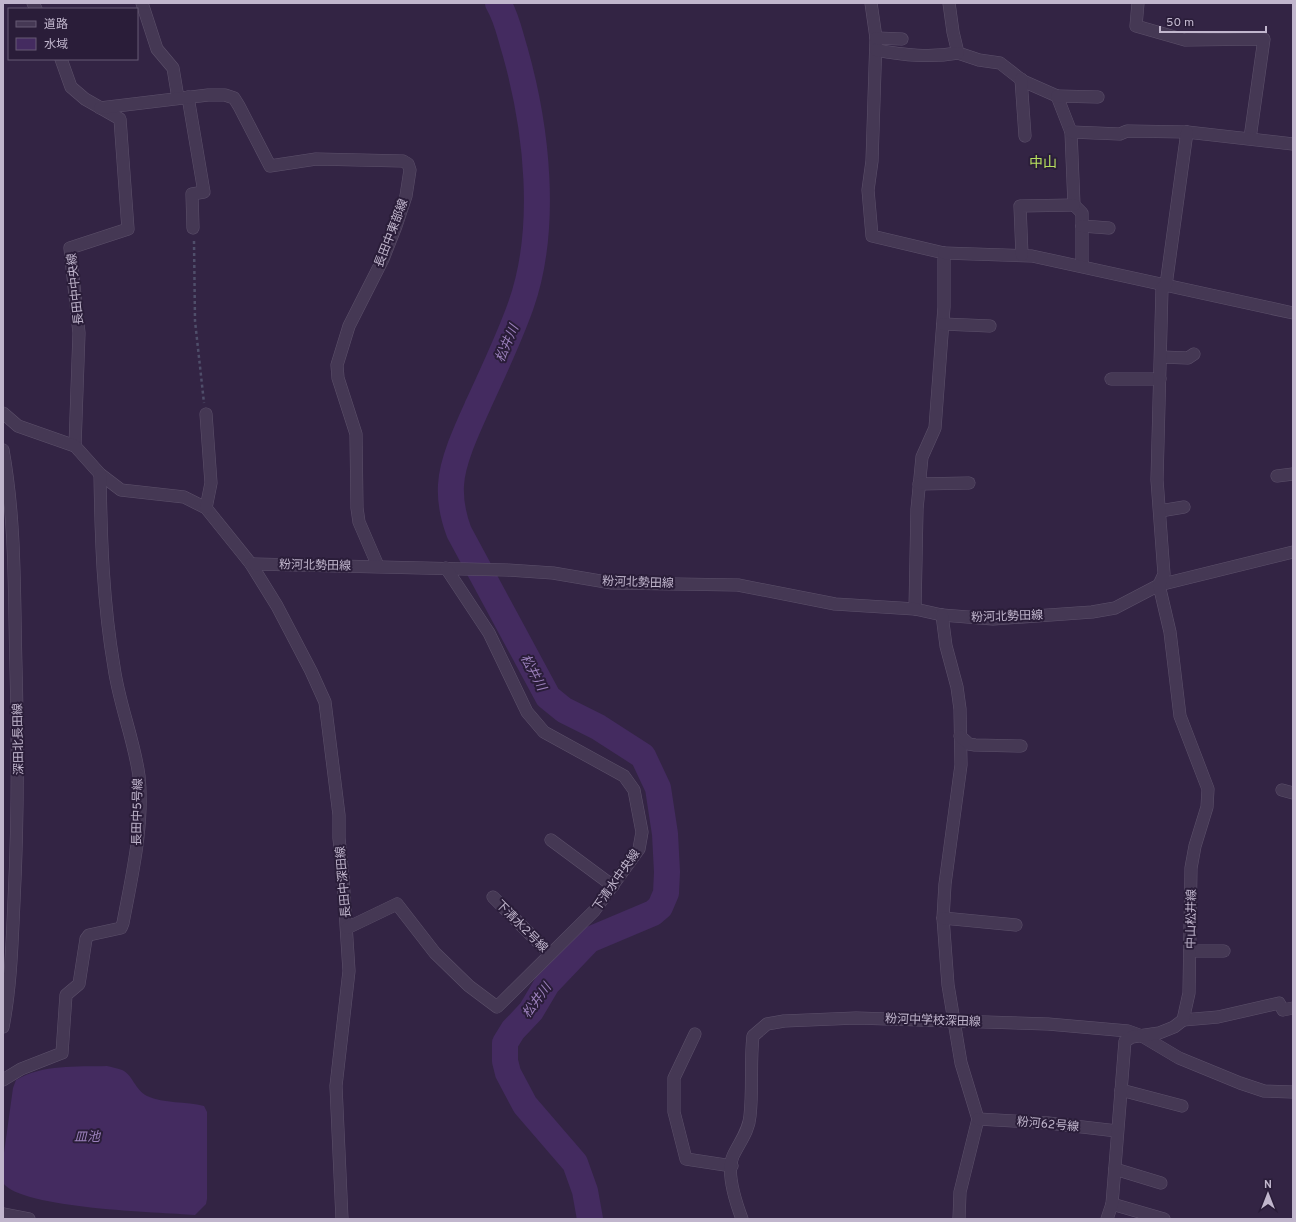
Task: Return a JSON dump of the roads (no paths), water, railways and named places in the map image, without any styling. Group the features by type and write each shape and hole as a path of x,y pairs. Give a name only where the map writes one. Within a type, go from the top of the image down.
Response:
{"street":[{"path":"142,3 157,49 173,68 183,97 204,192 192,194 194,228"},
{"path":"872,3 876,44 872,161 868,190 872,236 944,253 1032,256 1293,313"},
{"path":"949,3 953,32 958,53"},
{"path":"1138,3 1136,26 1186,40 1264,39 1250,138"},
{"path":"876,44 902,39"},
{"path":"876,44 898,54 939,57 958,53 979,60 1000,63 1021,79 1057,96 1098,97"},
{"name":"長田中中央線","path":"61,60 71,87 100,108 120,119 128,229 70,248 79,333 75,446"},
{"path":"1021,79 1025,136"},
{"name":"長田中東部線","path":"100,108 183,97 225,95 234,98 270,166 316,159 403,161 408,164 410,170 406,196 396,226 383,259 349,326 337,365 338,378 356,434 357,508 359,522 378,566"},
{"path":"1057,96 1063,116 1071,132 1074,205 1082,213 1082,266"},
{"path":"1071,132 1120,134 1127,131 1187,132 1293,144"},
{"path":"1159,585 1164,574 1157,480 1162,288 1166,285 1187,132"},
{"path":"1022,255 1020,206 1074,205"},
{"path":"1082,226 1109,228"},
{"path":"915,609 919,484 922,457 935,428 943,324 944,253"},
{"path":"943,324 990,326"},
{"path":"1161,357 1188,358 1194,354"},
{"path":"1111,379 1160,379"},
{"path":"3,413 18,426 75,446 100,474 121,490 184,497 206,508 252,564"},
{"path":"206,414 211,483 206,508"},
{"name":"深田北長田線","path":"3,450 8,477 13,530 18,805 11,966 3,1027"},
{"name":"長田中5号線","path":"3,1080 21,1069 62,1053 66,995 79,984 86,938 89,935 120,928 123,923 137,846 140,807 139,776 114,669 107,619 102,566 100,474"},
{"path":"1277,476 1293,474"},
{"path":"919,484 969,483"},
{"path":"1160,511 1184,507"},
{"name":"粉河北勢田線","path":"252,564 507,570 553,573 612,583 738,585 835,604 915,609 942,615 993,619 1092,612 1115,608 1159,585 1293,552"},
{"name":"長田中深田線","path":"252,564 277,606 311,671 325,702 338,814 338,838 347,928 348,971 336,1086 342,1219"},
{"name":"下清水中央線","path":"347,928 397,904 435,953 469,986 497,1006 594,911 639,850 642,832 634,790 624,776 544,732 527,712 489,633 451,568"},
{"name":"中山松井線","path":"1159,585 1170,632 1180,716 1208,789 1207,807 1195,846 1191,868 1189,993 1183,1020"},
{"path":"942,615 946,646 957,687 961,765 945,884 943,918 948,985 961,1063 978,1119 960,1192 959,1219"},
{"path":"960,736 969,744 974,745 1021,746"},
{"path":"551,840 613,886"},
{"name":"下清水2号線","path":"493,897 550,954"},
{"path":"943,918 1016,925"},
{"path":"1190,951 1224,951"},
{"path":"1107,1219 1112,1204 1125,1042 1132,1037 1142,1036 1174,1027 1183,1020 1218,1017 1279,1004 1288,1009"},
{"name":"粉河中学校深田線","path":"742,1219 736,1203 732,1179 732,1157 744,1136 750,1118 753,1074 753,1036 767,1024 784,1021 856,1018 1048,1024 1128,1031 1142,1036 1179,1058 1240,1083 1264,1091 1293,1092"},
{"path":"695,1034 674,1078 674,1112 686,1159 732,1166"},
{"path":"1121,1090 1182,1106"},
{"name":"粉河62号線","path":"978,1119 1048,1123 1117,1130"},
{"path":"1115,1169 1161,1183"},
{"path":"1112,1204 1164,1219"},
{"path":"3,1214 29,1219"}],"water":[{"name":"皿池","path":"107,1066 126,1072 143,1093 154,1099 204,1106 207,1112 207,1199 206,1204 195,1215 93,1208 63,1204 36,1199 15,1192 3,1183 3,1160 13,1088 16,1080 38,1071 60,1067"}],"waterway":[{"name":"松井川","path":"498,3 506,21 523,81 534,145 537,211 535,244 521,305 457,455 451,485 452,509 459,532 548,697 564,710 598,727 643,756 658,788 665,834 667,872 666,893 660,907 653,913 589,940 547,984 531,1011 513,1030 505,1043 505,1061 508,1073 525,1105 575,1163 585,1191 590,1219"}],"district":[{"name":"中山","path":"1043,162"}]}
